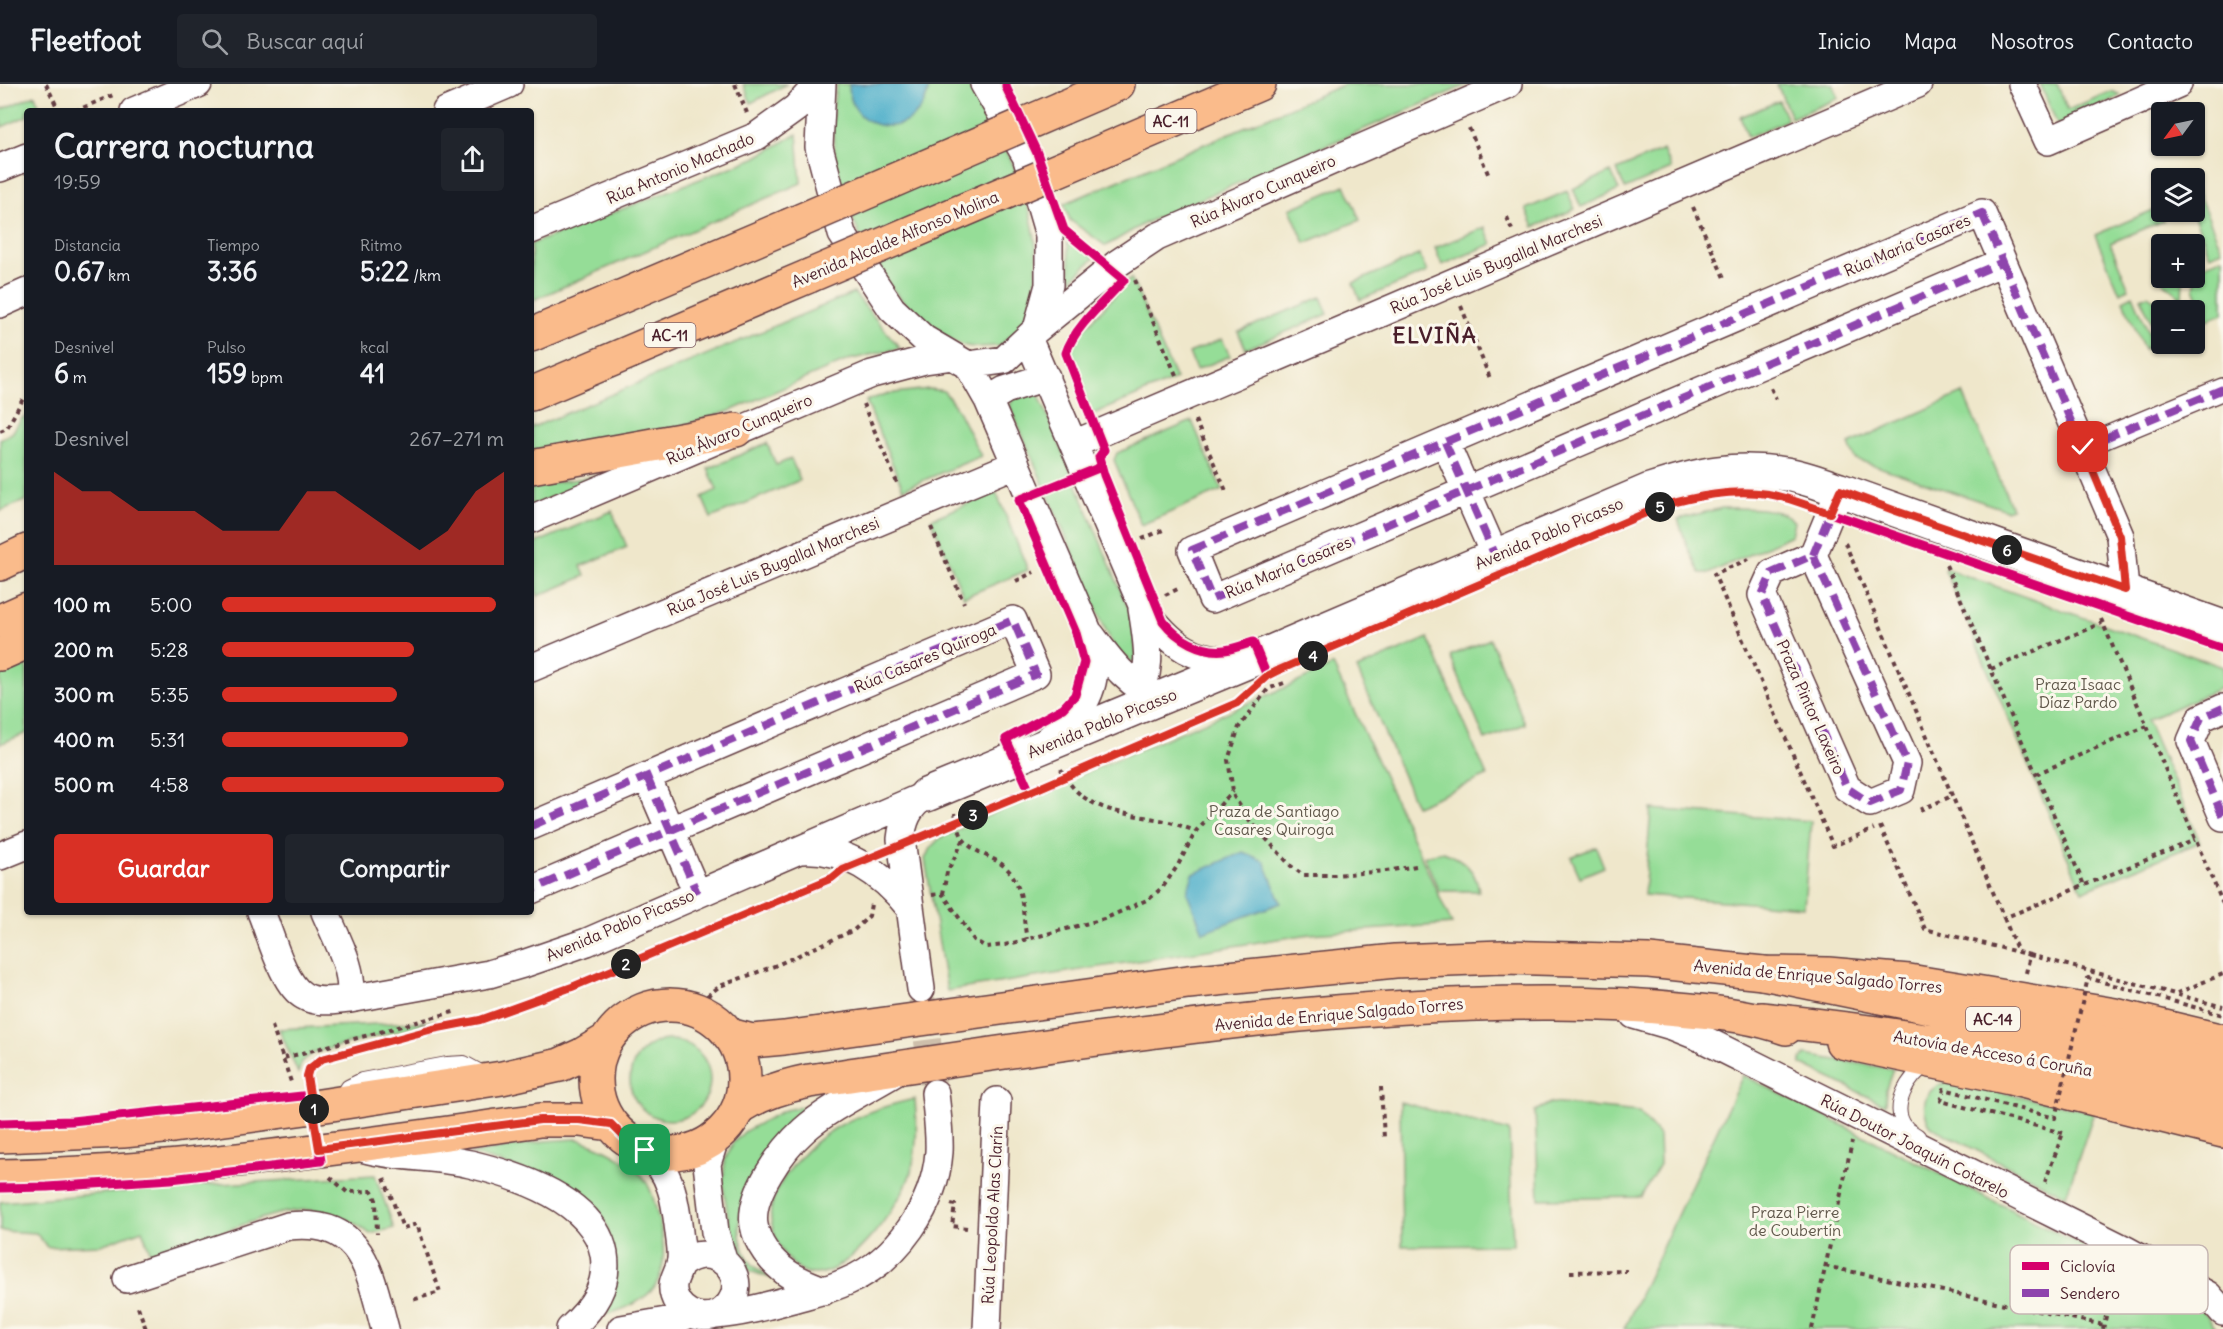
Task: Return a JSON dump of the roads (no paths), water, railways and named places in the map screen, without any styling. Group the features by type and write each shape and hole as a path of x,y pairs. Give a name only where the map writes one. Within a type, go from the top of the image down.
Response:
{"main road":[{"path":"534,334 1118,84"},
{"name":"Avenida Alcalde Alfonso Molina","path":"534,393 1259,84"},
{"path":"534,466 736,430"},
{"path":"0,539 24,528"},
{"path":"0,539 24,539"},
{"path":"0,564 24,552"},
{"path":"0,621 24,610"},
{"path":"0,654 24,643"},
{"name":"Avenida de Enrique Salgado Torres","path":"729,1035 752,1041 784,1038 1188,982 1395,961 1502,957 1605,958 1691,964 1763,973 1828,974 1909,981 2115,1016 2223,1041"},
{"name":"Autovía de Acceso á Coruña","path":"1763,973 2223,1067"},
{"name":"Avenida de Enrique Salgado Torres","path":"739,1107 782,1086 1196,1026 1396,1006 1596,1003 1655,1006 1761,1019 1799,1032 1935,1061 2223,1131"},
{"path":"657,1006 677,1006 697,1011 715,1021 729,1035 741,1058 744,1082 739,1107 729,1124 715,1138 694,1150 670,1154 645,1150 626,1139 611,1124 600,1104 596,1082 598,1060 607,1040 620,1024 637,1012 657,1006"},
{"name":"Autovía de Acceso á Coruña","path":"1761,1019 1848,1028 1997,1051 2223,1100"},
{"path":"0,1136 123,1131 338,1104 493,1079 561,1065 607,1040"},
{"path":"0,1176 75,1175 163,1169 540,1120 579,1120 611,1124"}],"street":[{"path":"126,102 198,84"},
{"path":"453,108 509,84"},
{"name":"Rúa Antonio Machado","path":"534,229 757,136 796,108 816,84"},
{"path":"822,84 819,147 842,234 892,309 924,339 960,361 987,400 1087,629 1094,665 1091,684 1085,700 1067,726 1031,752"},
{"path":"984,84 1026,156 1049,235 1049,285 1033,333 1046,377 1074,444 1154,600 1157,628 1173,642 1204,658 1232,660 1271,652"},
{"name":"Rúa Álvaro Cunqueiro","path":"534,518 872,374 926,360 1004,360 1125,257 1157,237 1508,84"},
{"name":"Rúa José Luis Bugallal Marchesi","path":"1074,444 1918,84"},
{"path":"2022,84 2048,141 2178,84"},
{"path":"0,168 24,158"},
{"name":"Rúa María Casares","path":"1982,213 2003,262 1212,599 1192,550 1982,213"},
{"path":"2003,262 2120,536 2125,590"},
{"path":"987,400 1005,390 1046,377"},
{"path":"2083,447 2223,389"},
{"path":"1445,442 1495,556"},
{"name":"Rúa José Luis Bugallal Marchesi","path":"534,667 1016,464"},
{"name":"Avenida Pablo Picasso","path":"262,915 291,984 304,996 323,1001 350,999 489,974 526,963 587,942 799,850 892,817 926,795 1031,752 1146,700 1271,652 1650,490 1694,476 1737,470 1788,474 2125,590 2223,627"},
{"path":"1813,555 1840,490"},
{"name":"Praza Pintor Laxeiro","path":"1813,555 1907,763 1901,790 1870,803 1846,788 1762,595 1772,573 1813,555"},
{"path":"1146,700 1154,600"},
{"name":"Rúa Casares Quiroga","path":"534,825 1013,620 1036,674 534,889"},
{"path":"1087,629 1110,660 1146,700"},
{"path":"2223,708 2201,718 2191,741 2223,817"},
{"path":"647,777 697,893"},
{"path":"892,817 901,839 917,902 921,989"},
{"path":"0,856 24,846"},
{"path":"799,850 828,851 857,863 917,902"},
{"path":"326,915 348,970 352,986 350,999"},
{"path":"348,970 373,980 449,981"},
{"name":"Rúa Doutor Joaquín Cotarelo","path":"1596,1003 1697,1036 2068,1216 2119,1245"},
{"path":"813,1293 788,1274 761,1245 754,1223 757,1202 766,1178 783,1153 804,1129 903,1067"},
{"path":"645,1150 658,1161 674,1195 680,1237 676,1275 677,1302 703,1314 747,1311 850,1281 896,1247 914,1223 935,1178 938,1161 938,1123 935,1093"},
{"name":"Rúa Leopoldo Alas Clarín","path":"987,1329 997,1101"},
{"path":"621,1329 724,1310 731,1303 736,1284 715,1232 707,1164 715,1138"},
{"path":"349,1145 390,1155 468,1163 526,1181 560,1198 583,1215 600,1240 605,1274 597,1301 570,1329"},
{"path":"128,1279 288,1226 308,1224 324,1227 340,1233 353,1244 363,1260 371,1277 385,1329"},
{"path":"621,1329 652,1313 667,1296 676,1275 687,1259 705,1254 728,1267 748,1285 777,1296 813,1293"},
{"name":"Rúa Doutor Joaquín Cotarelo","path":"2208,1295 2223,1312"}],"lane":[{"path":"1935,1061 1919,1070 1909,1081 1901,1098 1901,1118 1905,1127 1917,1136 2025,1189 2068,1216"}],"water":[{"path":"849,84 929,84 924,103 914,116 901,124 886,126 872,123 860,115 852,102"},
{"path":"1243,852 1264,861 1281,903 1203,932 1187,893 1193,874"}],"tunnel":[{"path":"922,999 933,1083"}],"district":[{"name":"ELVIÑA","path":"1435,335"}],"park label":[{"name":"Praza Isaac Díaz Pardo","path":"2078,693"},
{"name":"Praza de Santiago Casares Quiroga","path":"1274,820"},
{"name":"Praza Pierre de Coubertín","path":"1795,1221"}]}
